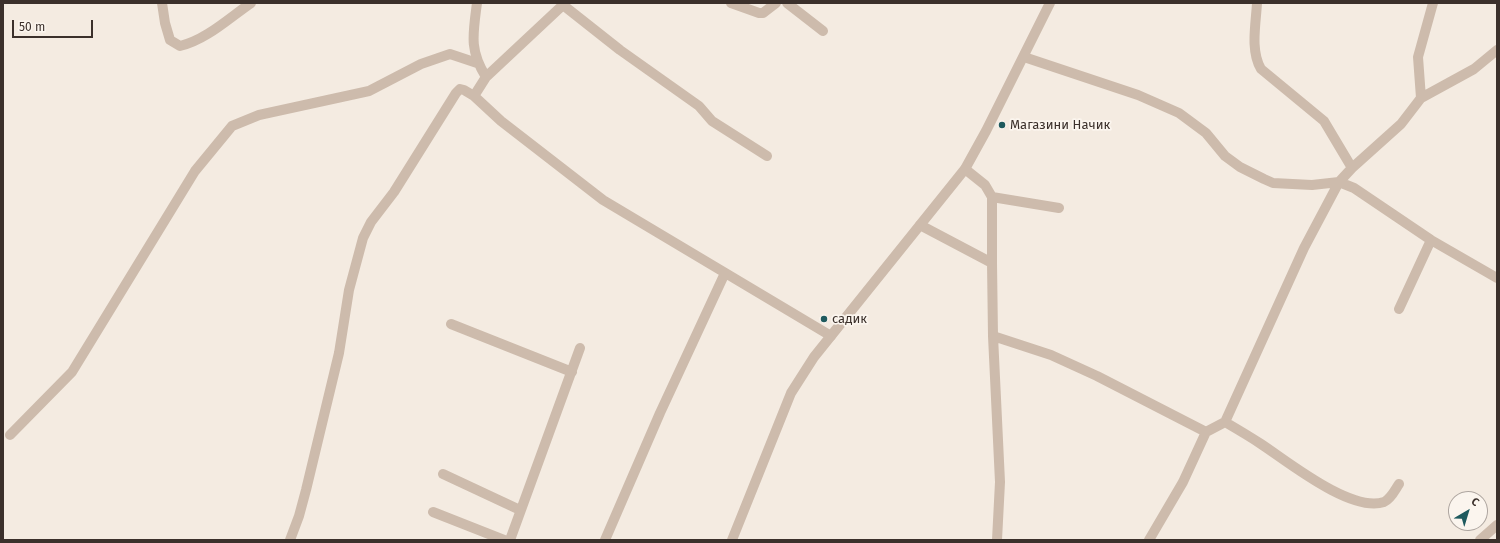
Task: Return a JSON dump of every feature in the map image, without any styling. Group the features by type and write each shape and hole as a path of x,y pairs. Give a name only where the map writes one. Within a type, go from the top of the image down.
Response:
{"street":[{"path":"162,3 165,23 170,40 180,46 188,44 215,29 251,3"},
{"path":"476,3 473,41 477,63 486,77"},
{"path":"731,3 758,13 762,13 776,3"},
{"path":"787,3 823,31"},
{"path":"732,540 791,393 810,363 965,169 1024,57 1050,3"},
{"path":"1257,3 1255,54 1261,69 1324,121 1352,168"},
{"path":"1421,98 1418,57 1433,3"},
{"path":"474,96 486,77 564,4 620,50 699,106 712,121 768,156"},
{"path":"1149,540 1183,482 1206,432 1224,422 1304,248 1339,182 1352,168 1401,124 1421,98 1474,69 1497,50"},
{"path":"10,435 72,372 195,172 232,126 259,115 369,91 420,64 450,54 477,63"},
{"path":"1024,57 1138,95 1179,113 1206,133 1225,156 1240,167 1274,183 1312,185 1339,182 1354,188 1431,240 1497,278"},
{"path":"290,540 304,497 338,353 349,290 363,238 371,222 394,192 456,93 460,89 474,96 501,121 603,200 724,274 780,304 831,336"},
{"path":"965,169 985,185 992,197 993,336 1000,482 997,540"},
{"path":"992,197 1059,208"},
{"path":"920,225 992,263"},
{"path":"1399,308 1431,240"},
{"path":"605,540 660,413 724,274"},
{"path":"451,324 572,372"},
{"path":"993,336 1051,355 1096,376 1206,432"},
{"path":"510,540 580,348"},
{"path":"1224,422 1261,444 1299,471 1345,497 1369,503 1383,502 1390,499 1399,484"},
{"path":"443,474 520,510"},
{"path":"433,512 504,540"},
{"path":"1480,540 1497,525"}],"place":[{"name":"Магазини Начик","path":"1002,125"},
{"name":"садик","path":"824,319"}]}
